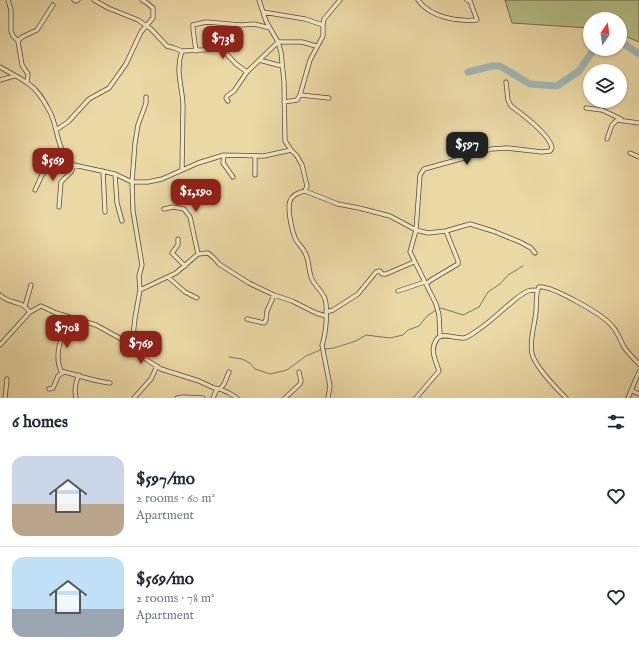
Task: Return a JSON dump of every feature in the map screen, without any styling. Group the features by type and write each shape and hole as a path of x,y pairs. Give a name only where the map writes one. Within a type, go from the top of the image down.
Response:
{"street":[{"path":"8,0 11,10 11,31 18,41 22,65 28,74 26,83"},
{"path":"74,0 78,0"},
{"path":"94,0 108,8 138,20 151,29 167,46 182,51 222,49 236,64 247,72"},
{"path":"56,130 72,118 89,99 109,88 117,79 126,64 138,37 153,18 153,8 142,0"},
{"path":"259,0 262,12 278,42 281,52 284,82 285,141 302,165 307,186 305,191"},
{"path":"284,102 297,100 300,95 310,60 316,46 323,36 324,19 340,0"},
{"path":"418,0 423,7 431,12 459,21 477,20 470,1 467,0"},
{"path":"18,41 22,37 37,30 53,5"},
{"path":"262,12 305,19 323,25"},
{"path":"196,50 192,29 193,25 197,23 206,22 241,25 254,24 270,28"},
{"path":"228,101 226,98 227,96 235,89 247,72 278,42 302,42 316,46"},
{"path":"182,51 178,69 183,100 182,170"},
{"path":"259,60 282,66"},
{"path":"0,67 26,83 37,92 55,123 62,152 68,161 74,165 115,174 132,182 155,181 198,163 224,155 255,156 291,150"},
{"path":"0,80 14,76"},
{"path":"416,398 439,371 434,360 433,353 435,344 440,336 440,315 410,252 416,230 420,175 424,168 464,158 490,149 508,148 542,152 552,148 546,137 511,106 508,100 506,82"},
{"path":"300,95 329,98"},
{"path":"132,345 140,290 139,276 142,259 137,242 133,211 132,182 138,125 146,103 146,97"},
{"path":"586,108 602,110 623,121"},
{"path":"607,139 614,123 617,120 639,123"},
{"path":"35,190 42,175 62,152"},
{"path":"630,154 639,157"},
{"path":"224,155 224,163 233,177"},
{"path":"254,175 255,156"},
{"path":"59,207 61,182 71,172 74,165"},
{"path":"103,171 105,212"},
{"path":"115,174 117,203 122,221"},
{"path":"328,398 330,386 322,345 324,339 326,303 310,274 305,251 297,241 293,232 290,207 290,200 293,196 305,191 338,204 390,216 416,230 428,233 446,231 470,224 493,231 520,242 531,248 535,253"},
{"path":"164,209 177,207 184,209 190,217 198,254"},
{"path":"398,291 426,283 458,264 446,231"},
{"path":"178,239 178,245 172,253 185,266"},
{"path":"140,290 176,273 198,254 208,253 219,264 249,283 274,295 292,301 316,314 326,314 363,290 376,272 380,271 382,274 386,274 414,262"},
{"path":"168,277 185,292 197,298"},
{"path":"25,306 31,285"},
{"path":"566,398 541,369 532,354 532,338 537,290 540,286 549,288 602,316 613,326 625,349 639,364"},
{"path":"440,336 462,338 468,337 485,326 520,295 529,290 537,290"},
{"path":"0,295 10,301 18,302 25,306 30,312"},
{"path":"247,319 264,323 267,311 274,295"},
{"path":"0,346 30,312 41,306 69,317 96,325 132,345 147,360 157,366 220,389 237,398"},
{"path":"69,317 58,352 57,363 61,371 79,375 98,382 110,383"},
{"path":"134,398 151,379 157,366"},
{"path":"49,389 52,388 58,376 64,372"},
{"path":"213,398 224,384 229,372"},
{"path":"285,398 300,384 301,379 299,372"},
{"path":"628,398 639,372"},
{"path":"76,398 74,391 76,380 79,375"},
{"path":"5,398 7,379"},
{"path":"632,391 639,394"},
{"path":"177,398 202,398"}],"green space":[{"path":"505,0 639,0 639,42 627,37 627,12 583,12 583,28 512,23"}],"waterway":[{"path":"627,46 639,54"},
{"path":"468,72 492,66 500,66 530,84 557,86 579,71 589,56"},
{"path":"439,309 441,308 463,315 479,307 488,292 500,284 508,275 523,266"},
{"path":"325,349 334,348 356,341 366,335 390,338 403,335 408,330 419,326 427,316 436,310"},
{"path":"229,357 242,359 250,363 255,369 270,374 287,370 306,356 320,350"}]}
